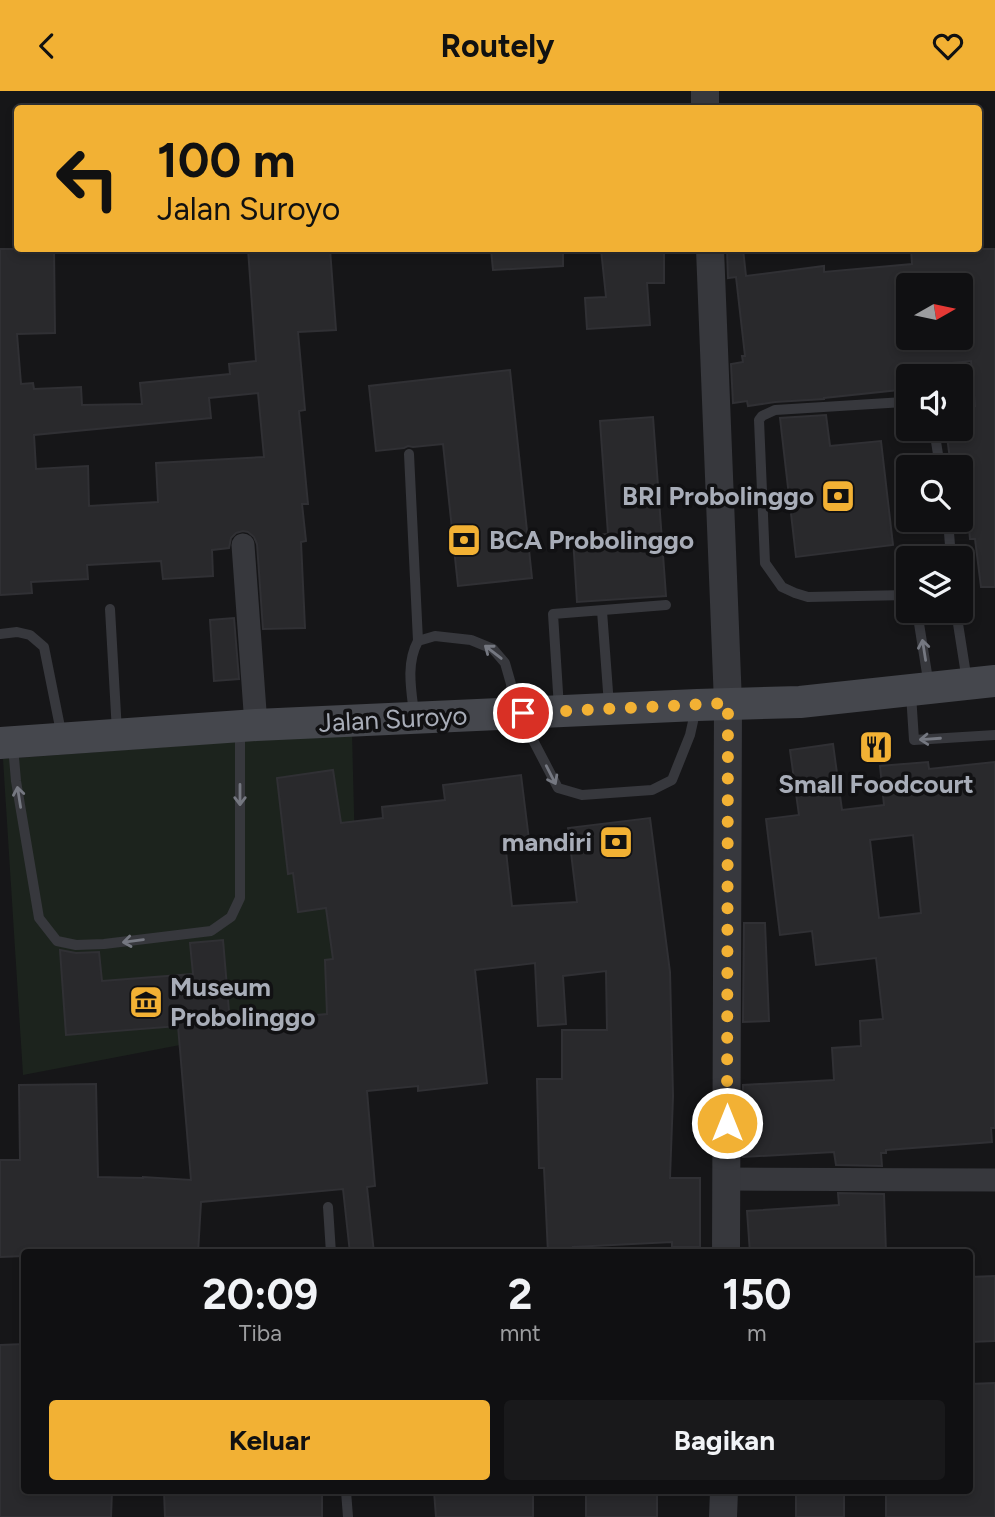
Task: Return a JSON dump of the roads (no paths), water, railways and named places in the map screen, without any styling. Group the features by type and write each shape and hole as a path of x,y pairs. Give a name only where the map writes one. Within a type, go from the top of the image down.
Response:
{"main road":[{"name":"Jalan Suroyo","path":"6,743 248,726 800,702 981,683"}],"street":[{"path":"710,252 713,704 727,1179 726,1249"},
{"path":"243,545 248,726"},
{"path":"727,1179 995,1180"},
{"path":"723,1517 724,1494"}],"lane":[{"path":"896,402 775,410 762,415 759,420 765,563 782,587 808,597 896,595"},
{"path":"409,454 418,641 412,653 410,686 414,718"},
{"path":"559,711 554,614 666,605"},
{"path":"110,609 117,735"},
{"path":"602,611 610,709"},
{"path":"918,623 920,689 914,740 995,735"},
{"path":"960,623 981,683"},
{"path":"0,634 17,632 30,635 44,647 62,739"},
{"path":"418,641 435,636 471,639 493,649 505,663 519,713 558,788 582,795 652,790 672,780 690,735 713,704"},
{"path":"6,743 16,781 39,918 57,941 76,945 104,944 211,931 231,917 240,898 248,726"},
{"path":"328,1207 331,1249"},
{"path":"346,1494 348,1517"}],"place":[{"name":"BRI Probolinggo","path":"838,496"},
{"name":"BCA Probolinggo","path":"464,540"},
{"name":"Small Foodcourt","path":"876,747"},
{"name":"mandiri","path":"616,842"},
{"name":"Museum Probolinggo","path":"146,1002"}]}
